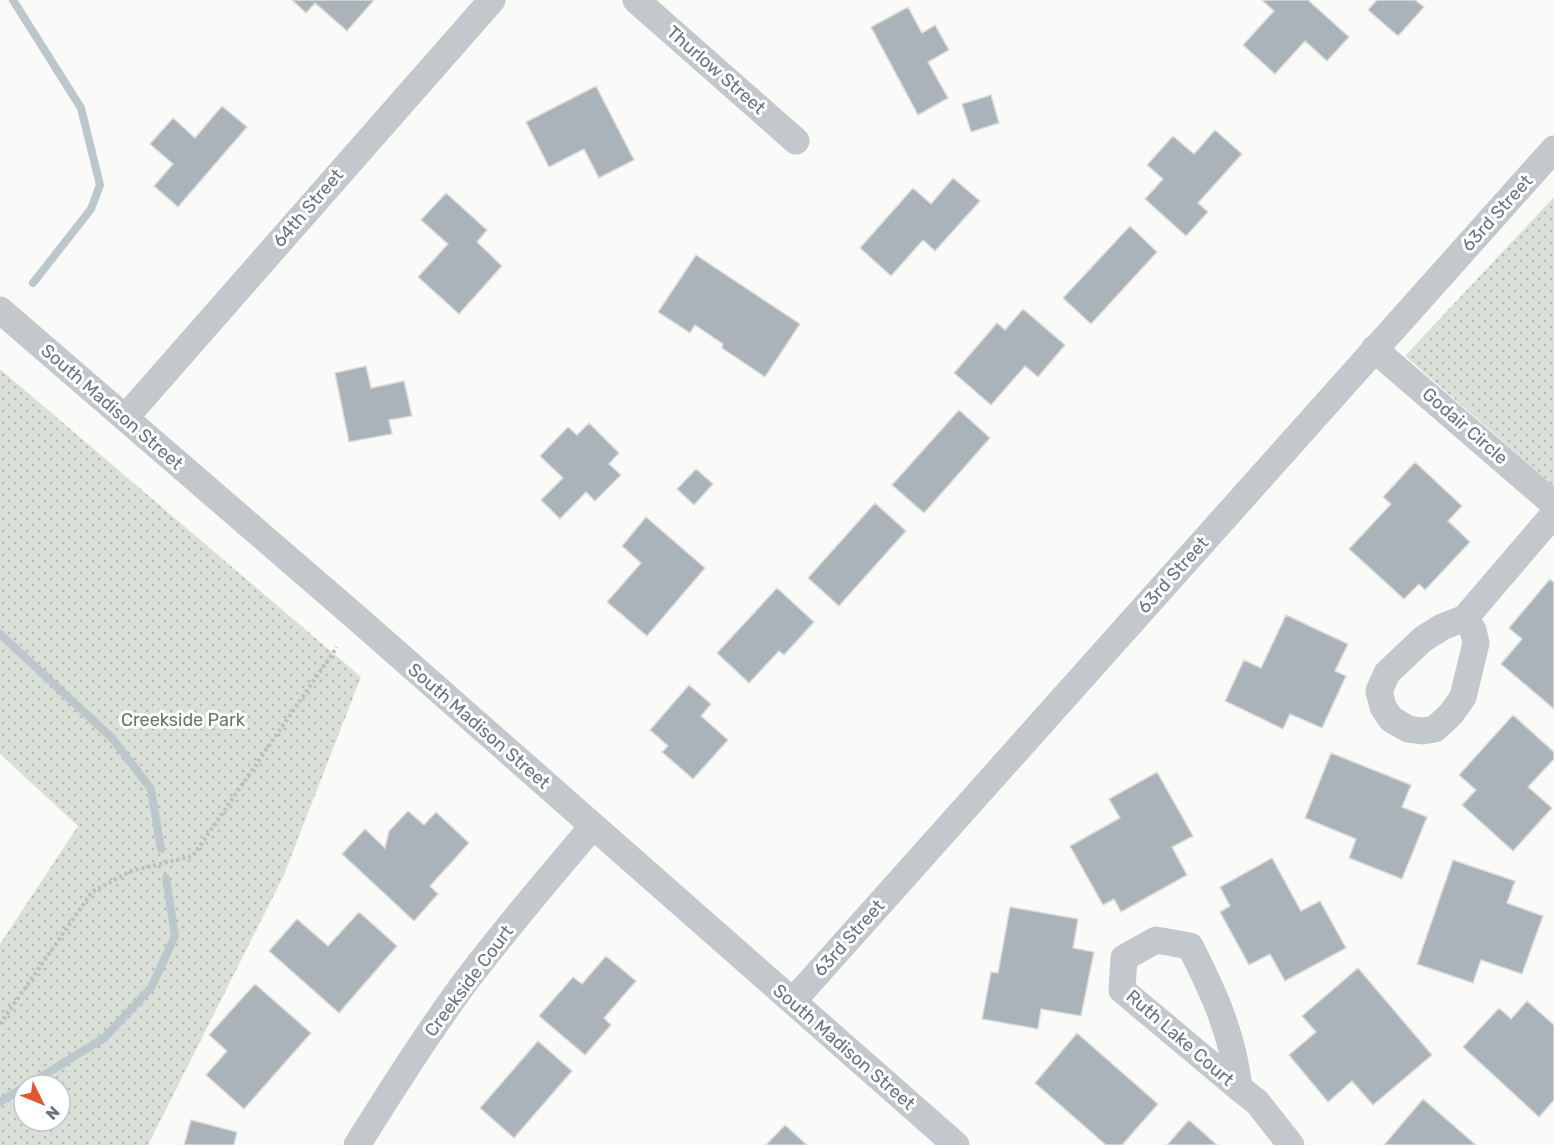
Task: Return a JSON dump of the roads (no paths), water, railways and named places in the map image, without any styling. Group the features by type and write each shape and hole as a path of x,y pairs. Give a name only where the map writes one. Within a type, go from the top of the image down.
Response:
{"street":[{"name":"64th Street","path":"125,418 492,0"},
{"name":"Thurlow Street","path":"636,0 796,141"},
{"name":"63rd Street","path":"793,1001 1554,149"},
{"name":"South Madison Street","path":"0,310 358,619 793,1001 949,1143"},
{"name":"Godair Circle","path":"1374,349 1554,504"},
{"path":"1465,618 1554,514"},
{"name":"Creekside Court","path":"357,1145 427,1036 464,985 499,938 593,826"},
{"name":"Ruth Lake Court","path":"1239,1088 1236,1058 1215,996 1190,946 1156,940 1124,958 1122,990 1239,1088 1257,1102 1291,1145"}],"waterway":[{"path":"13,0 81,108 100,185 91,209 33,283"},
{"path":"0,634 112,738 151,789 161,849"},
{"path":"47,1073 104,1038 151,988 175,936 166,878"},
{"path":"0,1102 12,1094"}],"park label":[{"name":"Creekside Park","path":"183,720"}]}
